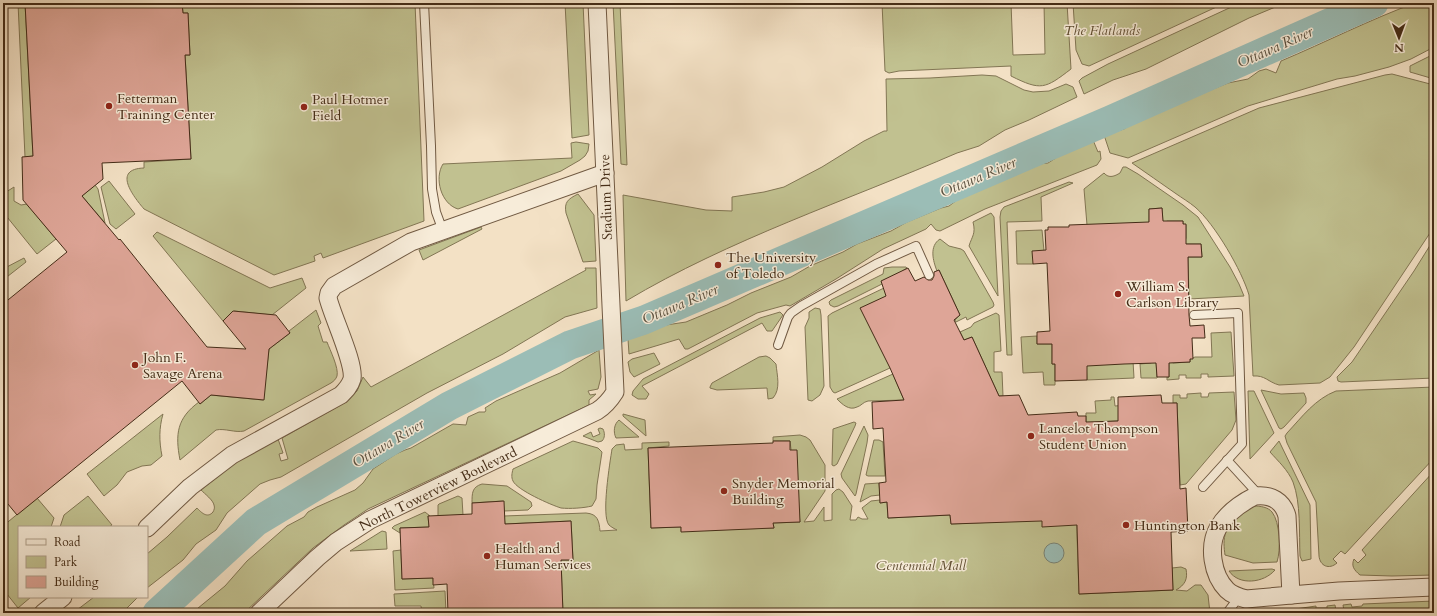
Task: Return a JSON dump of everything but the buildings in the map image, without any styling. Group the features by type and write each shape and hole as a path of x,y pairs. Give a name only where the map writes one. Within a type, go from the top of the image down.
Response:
{"street":[{"name":"Stadium Drive","path":"597,3 614,370 617,398"},
{"path":"148,527 190,487 232,455 348,388 352,378 351,366 329,302 328,295 334,286 411,242 605,173"},
{"name":"North Towerview Boulevard","path":"259,613 336,542 370,520 597,411 617,398"},
{"path":"1291,595 1287,516 1285,509 1281,504 1272,498 1260,496 1244,502 1227,516 1218,528 1214,540 1213,556 1217,574 1226,590 1239,597 1246,598 1291,595 1339,591 1434,587"},
{"path":"43,613 63,598"}],"lane":[{"path":"424,3 432,189 436,212 443,230"},
{"path":"778,345 788,317 791,313 876,264 916,246 929,274"},
{"path":"1194,315 1238,313 1242,444 1203,487"},
{"path":"1227,460 1260,496"},
{"path":"1227,613 1239,597"}],"green space":[{"path":"18,3 25,3 33,156 25,157"},
{"name":"Paul Hotmer Field","path":"182,3 415,3 424,221 323,258 321,253 314,256 315,261 274,275 144,209 131,191 128,184 127,178 129,173 134,170 144,168 144,162 191,159 185,55 190,55 188,13 183,13"},
{"path":"565,3 583,3 589,135 572,138"},
{"path":"613,3 620,3 627,165 621,164"},
{"path":"882,3 1011,3 1013,55 1045,54 1044,3 1067,3 1071,69 1055,81 1042,86 1029,84 1011,76 1011,66 899,71 889,73 885,71"},
{"name":"The Flatlands","path":"1073,3 1225,3 1089,66 1082,64 1076,50"},
{"path":"1240,3 1285,3 1249,18 1146,69 1113,80 1084,94 1079,81 1082,78 1108,64"},
{"path":"1415,3 1434,3 1434,47 1411,59 1389,67 1337,79 1248,106 1128,158 1110,153 1104,135 1124,129 1137,120 1146,110 1167,102 1173,105 1228,83 1248,79 1259,71 1266,69 1276,73 1281,61"},
{"path":"1434,54 1434,79 1410,72 1410,66"},
{"path":"1392,74 1434,85 1434,227 1354,347 1330,377 1320,383 1279,385 1264,378 1253,376 1249,295 1227,248 1211,225 1195,207 1132,163 1259,108"},
{"path":"982,75 996,76 1024,90 1033,92 1049,91 1066,84 1073,87 1077,97 1005,130 979,146 957,153 706,258 626,301 623,195 706,210 732,211 732,197 784,187 822,167 864,141 887,131 886,79"},
{"path":"1093,140 1098,152 1100,151 1101,159 1097,165 985,209 940,231 936,230 931,224 926,229 883,249 790,306 786,305 757,313 688,349 685,349 679,339 629,354 628,339 666,325 686,322 727,305 751,293 791,277 810,266 843,252 857,244 891,231 907,222 949,206 961,197 1039,164 1048,163 1062,154"},
{"path":"576,142 589,144 588,151 580,160 561,171 458,209 447,202 443,196 439,183 439,176 443,164 572,158 571,143"},
{"path":"1123,167 1126,167 1138,174 1198,217 1230,267 1244,296 1189,299 1188,257 1202,257 1201,244 1184,244 1186,238 1186,225 1183,224 1183,221 1167,221 1163,224 1162,208 1149,209 1149,225 1087,225 1084,189 1104,173 1108,176 1114,176 1120,173"},
{"path":"109,181 135,214 116,229 110,224 101,187"},
{"path":"1069,182 1073,183 1041,197 1042,221 1007,222 1012,355 1007,355 1000,217 1001,211 1004,207"},
{"path":"95,185 98,189 105,223 82,196"},
{"path":"14,187 14,201 21,205 27,204 56,239 37,254 3,212 3,194"},
{"path":"578,194 594,215 596,261 583,262 566,213 566,203"},
{"path":"991,213 994,217 998,296 969,246 974,232 973,222"},
{"path":"481,227 482,229 423,260 419,250"},
{"path":"1042,230 1044,251 1033,264 1017,264 1016,231"},
{"path":"157,232 270,288 302,278 306,288 272,315 234,311 223,321 153,236"},
{"path":"940,239 949,246 964,251 993,302 993,307 967,320 966,317 956,322 955,320 960,315 939,270 937,271 933,258 934,246"},
{"path":"1434,239 1434,378 1338,381 1337,377 1352,362"},
{"path":"24,258 26,262 3,280 3,269"},
{"path":"585,268 596,268 597,308 565,317 503,354 427,393 281,477 260,484 227,513 216,530 196,544 183,560 148,587 148,553 197,508 206,515 213,512 214,506 211,499 201,490 235,463 278,439 283,453 279,454 281,461 288,459 282,438 346,402 357,391 363,377 371,387 586,270"},
{"path":"884,268 907,268 882,284 838,306 834,307 830,305 829,302 831,300 883,274"},
{"path":"884,288 888,296 890,368 835,393 830,387 828,316"},
{"path":"815,308 820,309 821,315 824,386 820,395 812,401 808,400 805,327 809,318 809,312"},
{"path":"316,310 321,323 318,326 323,342 327,342 336,364 337,376 335,380 244,431 216,430 180,460 178,451 178,434 179,427 186,414 199,402 200,404 211,395 263,400 269,349"},
{"path":"780,312 783,315 772,331 767,331 762,323 642,386 649,394 646,399 638,399 632,395 633,391 643,379 760,318"},
{"path":"996,313 999,315 1001,351 994,352 994,372 1002,372 1003,396 999,396 972,337 964,340 960,332 971,327 974,323"},
{"path":"1231,332 1234,376 1208,377 1208,374 1201,374 1201,378 1186,378 1186,375 1179,375 1179,379 1167,380 1167,377 1169,377 1169,360 1173,363 1190,362 1190,359 1195,357 1212,357 1211,333"},
{"path":"1037,336 1037,344 1052,344 1052,364 1055,364 1055,385 1044,385 1043,372 1023,373 1021,337"},
{"path":"599,350 601,377 598,389 588,391 590,395 596,394 589,400 589,405 368,509 313,548 244,613 192,613 225,586 247,561 287,526 304,517 308,512 317,507 355,490 363,483 373,469 396,454 411,448 453,424 466,425 468,417 479,412 485,412 485,408 496,401 560,373"},
{"path":"654,353 660,364 634,377 630,372 628,362 632,359"},
{"path":"766,356 776,364 778,386 773,398 768,399 767,388 717,390 710,388 712,383 759,357"},
{"path":"1156,359 1157,378 1141,378 1140,364 1151,363"},
{"path":"1133,361 1134,378 1087,380 1086,362"},
{"path":"893,374 904,400 868,401 851,408 841,403 837,399"},
{"path":"1434,387 1434,458 1345,554 1341,551 1333,559 1337,563 1331,566 1325,566 1321,562 1319,556 1316,502 1285,436 1315,404 1328,394 1336,391"},
{"path":"1261,390 1281,394 1304,393 1306,403 1281,429 1279,428"},
{"path":"1248,391 1254,391 1274,433 1250,459"},
{"path":"1234,392 1236,420 1232,430 1186,484 1180,485 1177,403 1173,403 1173,395 1180,395 1180,398 1187,398 1187,394 1201,393 1201,397 1208,397 1209,393"},
{"path":"1111,397 1114,397 1115,406 1129,405 1130,420 1086,423 1086,413 1096,413 1095,401 1111,400"},
{"path":"163,414 160,435 162,456 151,465 142,466 127,472 117,485 104,496 87,474"},
{"path":"623,414 645,420 646,436 623,416"},
{"path":"619,420 639,437 616,438 614,428"},
{"path":"854,422 856,423 855,426 837,464 834,466 832,465 833,429"},
{"path":"864,426 868,435 867,443 855,496 842,478 841,474"},
{"path":"598,429 603,429 604,432 602,441 598,442 583,436 591,432 593,437 600,434"},
{"name":"Centennial Mall","path":"800,435 810,440 825,465 825,491 804,522 814,521 824,507 824,521 832,520 832,494 839,489 843,492 852,506 850,520 856,520 858,517 868,519 862,508 871,501 880,500 880,503 887,502 888,518 950,515 951,524 1042,520 1076,506 1079,594 1173,590 1172,568 1181,567 1186,569 1187,576 1184,584 1176,590 1187,591 1195,585 1201,585 1208,595 1210,613 563,613 561,560 573,560 571,521 505,524 504,516 586,513 595,516 599,524 600,531 617,530 609,525 606,511 607,488 612,449 616,445 624,444 625,450 642,449 642,443 669,442 669,446 648,448 651,528 681,527 681,531 774,528 773,523 800,522 790,441 773,441 773,437"},
{"path":"874,440 883,442 885,476 866,475"},
{"path":"573,441 598,448 602,452 596,499 592,506 561,508 542,501 527,493 513,481 513,469"},
{"path":"1279,441 1310,505 1311,559 1302,561 1300,556 1298,509 1296,490 1293,482 1286,470 1270,452"},
{"path":"1434,471 1434,575 1360,575 1354,568 1354,559 1358,563 1366,555 1362,550"},
{"path":"879,483 880,495 871,496 860,502 865,484"},
{"path":"482,484 507,486 531,502 532,506 528,510 504,511 503,501 472,503 474,489"},
{"path":"88,496 112,525 60,526 64,515"},
{"path":"458,496 462,498 463,515 438,516 439,504"},
{"path":"37,498 54,518 51,526 18,526 18,598 30,598 18,608 3,589 3,526"},
{"path":"1254,506 1268,509 1275,517 1279,536 1277,562 1253,563 1225,555 1224,541 1228,528 1237,516"},
{"path":"425,512 430,516 428,516 429,527 400,528 400,533 392,528 394,526"},
{"path":"382,531 386,532 387,549 350,551"},
{"path":"401,550 402,579 433,578 434,588 395,590 393,551"},
{"path":"1275,570 1265,578 1252,581 1239,579 1233,576 1229,571"},
{"path":"445,591 446,613 422,613 421,606 395,606 394,594"},
{"path":"93,598 137,598 122,613 73,613"},
{"path":"1434,601 1434,613 1348,613 1348,611 1344,611 1343,605 1351,604 1352,607 1362,606 1363,604"},
{"path":"1335,605 1336,611 1332,613 1268,613 1316,606 1316,608 1327,608 1327,606"}],"water":[{"path":"1054,543 1061,546 1064,553 1061,560 1054,563 1047,560 1044,553 1047,546"}],"waterway":[{"name":"Ottawa River","path":"157,613 256,522 449,406 570,345 644,320 1110,120 1374,3"}],"place":[{"name":"Fetterman Training Center","path":"109,106"},
{"name":"Paul Hotmer Field","path":"304,107"},
{"name":"The University of Toledo","path":"718,265"},
{"name":"William S. Carlson Library","path":"1118,294"},
{"name":"John F. Savage Arena","path":"135,365"},
{"name":"Lancelot Thompson Student Union","path":"1031,436"},
{"name":"Snyder Memorial Building","path":"724,491"},
{"name":"Huntington Bank","path":"1126,525"},
{"name":"Health and Human Services","path":"487,556"}]}
